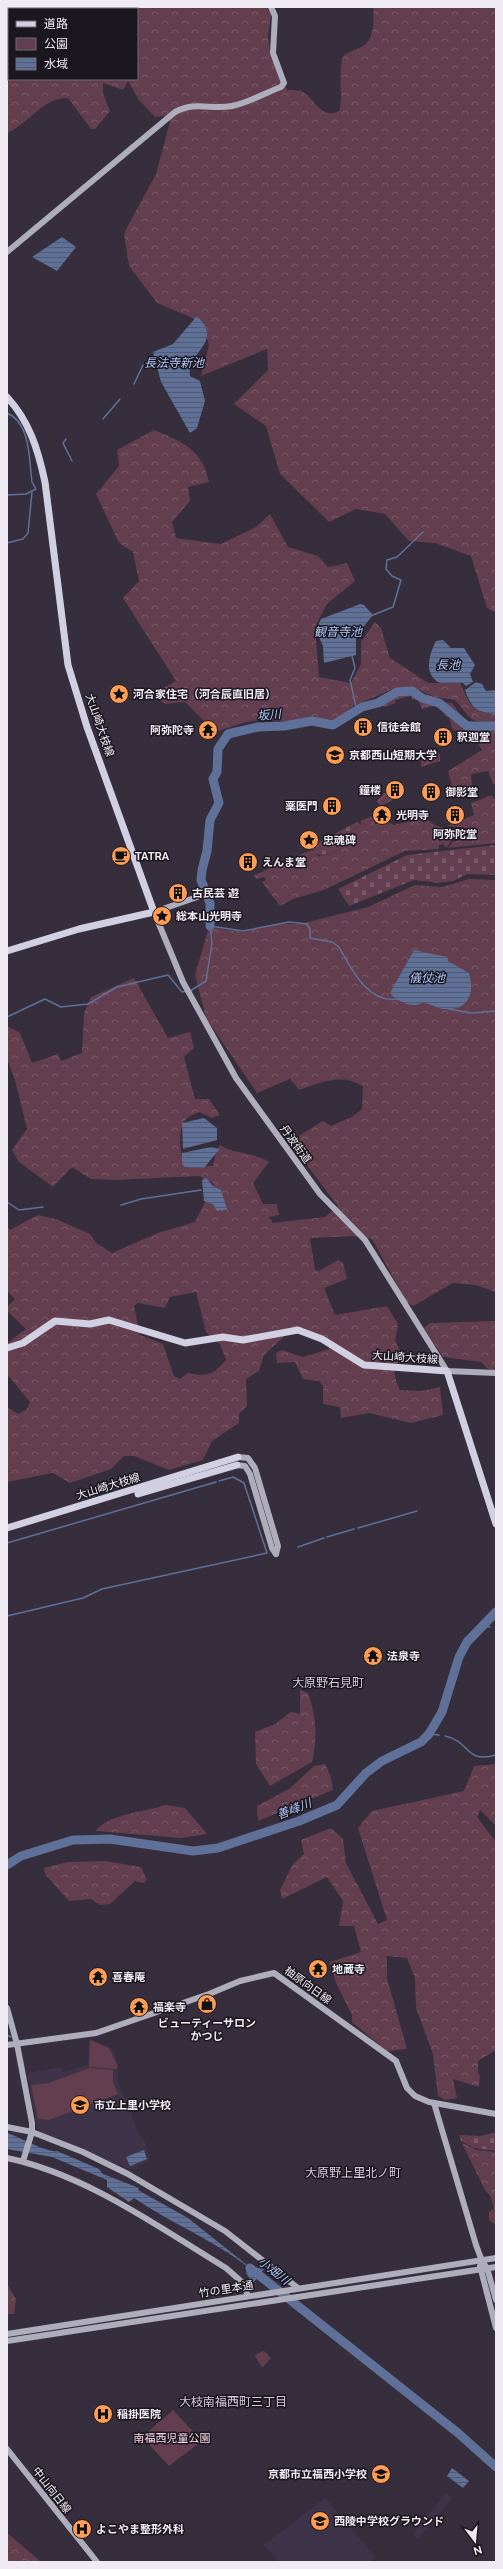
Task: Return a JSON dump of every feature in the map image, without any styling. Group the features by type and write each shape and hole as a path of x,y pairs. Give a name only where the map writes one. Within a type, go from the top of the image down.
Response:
{"main road":[{"name":"大山崎大枝線","path":"7,397 26,421 39,454 45,482 68,665 87,727 154,912"},
{"path":"7,951 79,929 154,912"},
{"name":"大山崎大枝線","path":"7,1348 23,1343 55,1321 90,1324 109,1320 185,1343 223,1336 243,1340 298,1330 322,1339 364,1365 447,1371 496,1524"},
{"name":"大山崎大枝線","path":"7,1528 238,1457"},
{"name":"大山崎大枝線","path":"7,1532 238,1465"}],"street":[{"path":"7,252 175,112 185,106 231,106 281,87 284,83 272,53 275,13 271,7"},
{"path":"154,912 203,895"},
{"name":"丹波街道","path":"154,912 183,982 236,1078 320,1194 365,1240 447,1371"},
{"path":"447,1371 496,1373"},
{"path":"238,1457 248,1458 255,1468 278,1546 276,1554 272,1548 250,1474 245,1466 238,1465"},
{"name":"柚原向日線","path":"7,2045 96,2033 209,1994 240,1981 274,1973 396,2062 409,2092 434,2102 496,2114"},
{"path":"7,2008 32,2123 32,2132 23,2161"},
{"path":"434,2102 482,2261 487,2268 496,2300"},
{"path":"7,2127 32,2132 83,2152 128,2174 235,2238 298,2288"},
{"path":"7,2158 23,2161 89,2187 226,2268 243,2283 248,2296"},
{"name":"竹の里本通","path":"7,2334 496,2258"},
{"path":"482,2261 479,2269 496,2328"},
{"name":"竹の里本通","path":"7,2341 306,2294 496,2267"},
{"name":"中山向日線","path":"7,2448 97,2562"}],"shaded area":[{"name":"市立上里小学校","path":"89,2038 114,2050 118,2065 118,2081 140,2136 145,2142 150,2157 148,2161 131,2170 41,2132 37,2127 27,2073 61,2067 63,2072 88,2065"},
{"path":"446,2493 452,2498 418,2539 413,2534"},
{"name":"西陵中学校グラウンド","path":"325,2498 375,2557 370,2562 279,2562 264,2545"}],"green space":[{"path":"7,7 266,7 271,15 268,36 270,52 287,90 298,90 303,92 323,111 333,113 339,111 341,98 341,63 343,56 367,43 373,28 373,7 496,7 496,613 487,608 471,556 435,543 409,541 385,514 356,509 329,522 280,474 266,426 234,404 268,370 267,349 201,376 209,345 202,322 157,303 129,266 124,233 156,174 170,122 163,116 155,117 139,100 128,81 123,90 103,83 103,93 110,111 95,129 91,129 68,98 59,99 44,106 15,129 7,133"},
{"path":"154,430 190,448 202,462 209,482 188,487 190,501 172,522 176,538 221,544 256,527 270,514 288,547 318,556 328,567 347,563 355,581 327,604 315,627 319,677 351,683 361,664 361,642 375,622 381,628 390,658 428,683 460,683 472,706 481,712 496,714 496,722 480,722 471,718 455,700 435,697 419,690 393,689 353,706 343,716 335,720 310,718 287,722 265,719 246,722 215,732 185,702 165,704 152,695 176,681 123,598 139,581 133,552 119,543 96,494 119,466 117,450"},
{"path":"398,694 417,694 434,701 452,703 469,726 496,727 496,784 493,784 488,771 472,774 473,790 459,794 458,790 453,791 448,771 482,750 473,736 453,730 449,718 444,715 447,711 440,704 422,709 418,699 413,700 411,696 395,700 396,703 384,707 380,704"},
{"path":"435,753 440,754 440,761 421,767 421,761"},
{"path":"390,790 393,800 380,806 377,801 384,793"},
{"path":"492,795 494,799 496,798 496,843 448,848 453,842 470,836 472,833 467,828 447,826 474,815 471,803"},
{"path":"372,816 375,824 390,823 393,825 426,818 434,825 450,830 467,830 470,833 452,840 446,848 443,844 439,845 439,849 405,851 324,890 293,899 280,906 262,882 266,880 264,877 256,879 254,875 312,850 318,856 332,853 340,849 352,841 352,830 362,825 360,821"},
{"path":"357,822 362,825 352,830 351,841 329,854 324,855 314,853 312,846"},
{"path":"496,845 496,875 467,874 453,881 438,883 414,880 349,906 338,889 407,855"},
{"path":"469,879 496,880 496,1292 476,1285 453,1283 413,1306 406,1301 372,1239 356,1236 310,1238 315,1270 319,1271 338,1260 343,1263 347,1279 324,1288 335,1315 387,1306 398,1324 395,1341 403,1356 395,1368 395,1376 400,1390 422,1391 440,1387 443,1415 411,1423 369,1413 341,1418 340,1407 323,1404 323,1386 319,1381 303,1379 295,1362 277,1363 276,1353 282,1350 303,1357 329,1349 330,1341 304,1328 293,1328 264,1355 259,1371 246,1379 247,1406 239,1414 239,1423 212,1441 203,1460 169,1470 134,1456 124,1456 111,1469 70,1483 53,1473 7,1482 7,1407 18,1414 27,1409 30,1402 7,1374 7,1343 26,1329 7,1311 7,1307 15,1299 7,1291 7,1226 10,1230 38,1215 56,1219 90,1234 96,1243 112,1253 158,1233 195,1222 205,1202 215,1195 213,1183 199,1176 115,1180 91,1179 72,1167 53,1187 19,1162 12,1150 27,1129 15,1080 7,1059 7,1026 20,1033 32,1063 58,1054 61,1061 82,1053 84,1013 91,997 134,978 168,1038 190,1032 194,1048 184,1057 195,1099 209,1099 220,1115 212,1118 199,1112 187,1118 181,1129 180,1135 182,1156 186,1167 213,1166 216,1152 220,1145 232,1150 256,1156 269,1162 253,1183 263,1204 277,1204 279,1215 269,1217 273,1223 325,1217 338,1206 289,1142 323,1121 331,1126 352,1117 362,1109 363,1086 355,1082 339,1079 299,1090 290,1079 257,1093 206,1018 195,975 209,927 243,932 278,924 300,924 368,907 415,885 442,887","holes":["196,1292 206,1332 220,1344 226,1360 210,1374 201,1375 188,1373 180,1379 174,1376 163,1344 140,1335 134,1306 138,1303 165,1308 170,1297"]},
{"path":"496,1321 496,1371 490,1371 481,1362 443,1357 424,1328 430,1323"},
{"path":"300,1690 308,1693 313,1710 315,1744 312,1762 270,1786 256,1764 255,1732 275,1724 291,1712 300,1714"},
{"path":"325,1764 331,1777 333,1790 258,1821 257,1806 289,1789 314,1766"},
{"path":"496,1764 496,1826 480,1810 477,1817 496,1842 496,2050 478,2061 478,2073 480,2076 479,2087 453,2079 457,2098 445,2100 438,2096 433,2054 416,2008 415,1978 407,1958 387,1956 387,1978 407,2049 387,2051 352,2022 352,2015 336,1983 330,1962 361,1952 354,1926 339,1926 343,1901 327,1877 282,1899 280,1890 293,1864 304,1854 301,1840 331,1828 343,1839 346,1863 378,1924 387,1920 358,1828 372,1811 464,1791 474,1766"},
{"path":"165,1805 185,1808 207,1834 181,1838 96,1831 101,1825 118,1817"},
{"path":"105,1861 141,1867 147,1880 143,1883 135,1881 110,1904 100,1905 91,1899 69,1901 45,1874 44,1868 68,1862"},
{"path":"90,2040 109,2048 117,2065 117,2069 89,2067"},
{"path":"89,2068 113,2070 113,2082 118,2094 49,2120 38,2119 31,2085 49,2083"},
{"path":"496,2132 496,2151 474,2148 461,2141 459,2135 481,2136"},
{"path":"462,2143 477,2150 496,2152 496,2225 489,2220 489,2212 494,2209 491,2197 485,2190"},
{"path":"7,2284 16,2299 14,2314 7,2314"},
{"path":"264,2351 271,2358 262,2368 255,2356"},
{"name":"南福西児童公園","path":"173,2410 202,2441 169,2466 142,2437"},
{"path":"7,2533 40,2561 40,2562 7,2562"}],"water":[{"path":"62,237 76,247 57,271 32,257"},
{"name":"長法寺新池","path":"197,316 204,325 207,333 203,346 194,359 190,376 200,381 205,401 197,428 190,433 161,382 153,352 173,344"},
{"name":"観音寺池","path":"360,604 364,605 373,615 356,636 356,655 324,663 323,646 316,630 321,619"},
{"name":"長池","path":"443,640 451,648 464,648 475,665 470,674 473,682 466,686 463,683 440,683 434,679 429,669 430,657 436,641"},
{"path":"476,682 482,684 486,691 496,690 496,714 479,711 472,705 465,690"},
{"name":"儀仗池","path":"414,950 447,957 448,961 469,973 471,980 470,994 464,1004 452,1009 444,1009 425,1003 415,1005 407,1004 397,999 390,993"},
{"path":"204,1118 217,1128 217,1140 183,1149 182,1123"},
{"path":"211,1147 219,1149 204,1168 185,1167 182,1164 182,1153"},
{"path":"206,1178 213,1186 221,1190 227,1209 217,1211 213,1204 204,1201 202,1180"},
{"path":"7,2133 47,2150 57,2151 99,2169 103,2174 139,2188 138,2190 188,2218 247,2265 264,2269 253,2283 246,2273 247,2266 233,2256 134,2198 129,2202 107,2187 107,2180 52,2157 7,2149"},
{"path":"144,2150 147,2159 130,2166 126,2157"},
{"path":"452,2468 469,2481 463,2488 447,2476"}],"waterway":[{"path":"147,364 154,362"},
{"path":"134,384 143,365"},
{"path":"103,419 120,399"},
{"path":"7,413 15,418 25,433 32,482 36,489 26,494 7,495"},
{"path":"66,439 63,443 72,461"},
{"path":"7,543 23,539 28,533 32,492"},
{"path":"373,615 393,607 401,580 392,576 386,569 387,560 397,557 423,532"},
{"path":"352,656 355,668 350,680 357,711"},
{"name":"坂川","path":"210,926 210,903 201,880 207,851 210,820 219,803 213,779 217,772 218,749 228,734 258,727 284,726 312,721 333,725 362,707 378,703 397,692 412,691 422,698 439,703 467,726 496,726"},
{"path":"190,991 206,981 212,943 210,926 243,931 289,922 307,924 310,929 310,938 332,942 339,947 355,974 362,983 377,996 387,999 397,999"},
{"path":"7,1017 45,999 61,1007 88,1004 117,987 168,975 182,992 186,991"},
{"path":"449,1009 471,1013 496,1011"},
{"path":"121,1205 141,1199 201,1190"},
{"path":"7,1202 19,1210 43,1207"},
{"path":"7,1616 83,1598 102,1589 267,1553 244,1483 233,1477 219,1481"},
{"path":"7,1543 216,1482"},
{"path":"358,1528 417,1511"},
{"path":"327,1537 354,1529"},
{"path":"298,1547 324,1538"},
{"name":"善峰川","path":"7,1865 21,1856 73,1840 110,1839 193,1851 218,1848 299,1821 337,1805 366,1773 382,1761 421,1742 429,1734 442,1712 459,1657 467,1642 496,1612"},
{"name":"善峰川","path":"480,1626 490,1627"},
{"path":"429,1734 439,1735"},
{"path":"445,1736 459,1742 468,1751 478,1757 496,1755"},
{"path":"7,2035 11,2037"},
{"name":"小畑川","path":"250,2268 458,2433 496,2467"},
{"name":"小畑川","path":"491,2463 496,2461"}],"place":[{"name":"河合家住宅（河合辰直旧居）","path":"119,694"},
{"name":"信徒会館","path":"363,727"},
{"name":"阿弥陀寺","path":"208,730"},
{"name":"釈迦堂","path":"443,737"},
{"name":"京都西山短期大学","path":"335,755"},
{"name":"鐘楼","path":"395,790"},
{"name":"御影堂","path":"431,792"},
{"name":"薬医門","path":"332,806"},
{"name":"光明寺","path":"382,815"},
{"name":"阿弥陀堂","path":"455,815"},
{"name":"忠魂碑","path":"309,840"},
{"name":"TATRA","path":"121,856"},
{"name":"えんま堂","path":"248,862"},
{"name":"古民芸 遊","path":"178,893"},
{"name":"総本山光明寺","path":"162,916"},
{"name":"法泉寺","path":"373,1656"},
{"name":"地蔵寺","path":"318,1969"},
{"name":"喜春庵","path":"98,1977"},
{"name":"ビューティーサロン かつじ","path":"207,2004"},
{"name":"福楽寺","path":"139,2007"},
{"name":"市立上里小学校","path":"80,2105"},
{"name":"稲掛医院","path":"103,2414"},
{"name":"京都市立福西小学校","path":"381,2474"},
{"name":"西陵中学校グラウンド","path":"320,2521"},
{"name":"よこやま整形外科","path":"82,2529"}],"district":[{"name":"大原野石見町","path":"328,1683"},
{"name":"大原野上里北ノ町","path":"353,2173"},
{"name":"大枝南福西町三丁目","path":"233,2402"}]}
